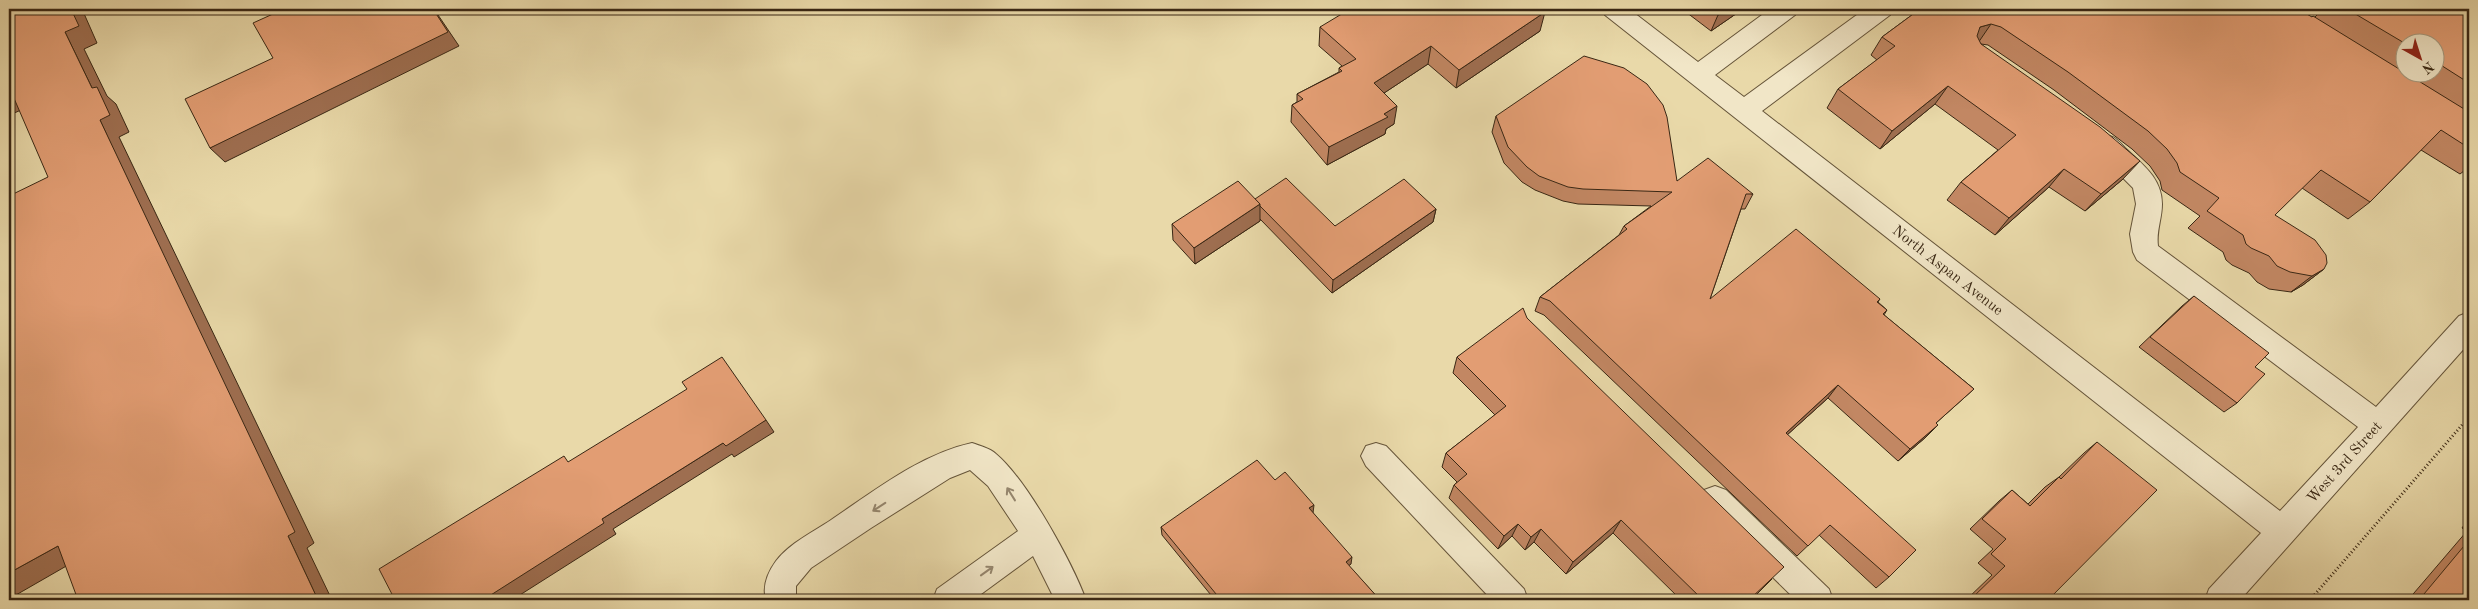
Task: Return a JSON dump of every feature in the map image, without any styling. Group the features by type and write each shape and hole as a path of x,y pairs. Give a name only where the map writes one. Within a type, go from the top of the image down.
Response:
{"street":[{"name":"North Aspan Avenue","path":"1613,9 2282,531"},
{"path":"1697,74 1787,9"},
{"path":"1744,111 1882,9"},
{"path":"2088,132 2111,148 2145,183 2149,204 2143,234 2146,252 2378,425"},
{"name":"West 3rd Street","path":"2220,600 2469,324"},
{"path":"781,600 779,592 784,574 800,558 920,480 954,460 972,456 983,462 1004,482 1038,535 1071,600"},
{"path":"1376,456 1513,600"},
{"path":"1697,483 1818,600"},
{"path":"948,600 1038,535"}],"path":[{"path":"2310,600 2469,417"}],"building":[{"path":"9,9 71,9 79,26 65,32 92,88 97,87 110,115 100,120 295,532 288,536 318,600 78,600 58,546 9,573 9,196 48,177 9,90"},
{"path":"284,9 433,9 448,32 210,148 185,99 273,58 253,23"},
{"path":"1350,9 1541,9 1545,12 1459,70 1431,46 1374,83 1397,106 1384,114 1388,117 1329,147 1292,105 1303,99 1297,94 1342,71 1339,68 1356,59 1320,27"},
{"path":"1710,9 1728,9 1718,15"},
{"path":"1920,9 2298,9 2313,16 2396,67 2396,82 2420,82 2469,112 2469,148 2441,130 2370,202 2321,170 2275,215 2315,240 2326,255 2327,263 2324,269 2312,276 2290,272 2277,266 2269,256 2251,248 2246,244 2243,235 2207,211 2219,198 2180,172 2177,163 2167,149 2148,131 2068,72 2001,27 1991,24 1980,27 1977,36 1981,44 2100,127 2140,161 2101,194 2064,169 2009,218 1961,182 2016,135 1948,86 1892,131 1838,89 1895,46 1882,37"},
{"path":"2347,9 2469,9 2469,83 2446,68 2446,32 2396,32 2396,38"},
{"path":"1584,56 1624,68 1647,84 1663,105 1667,117 1677,181 1708,158 1753,194 1746,194 1710,299 1796,229 1880,299 1877,302 1887,310 1883,314 1974,389 1936,423 1938,425 1910,449 1838,385 1786,433 1916,550 1889,577 1830,525 1808,546 1550,301 1540,297 1627,229 1624,226 1672,192 1568,187 1539,176 1527,167 1508,147 1496,116"},
{"path":"1286,178 1335,226 1404,179 1436,209 1333,280 1255,199"},
{"path":"1238,181 1260,204 1194,248 1172,224"},
{"path":"2194,296 2269,353 2255,367 2265,374 2237,403 2150,337"},
{"path":"1523,308 1527,318 1784,567 1751,600 1703,600 1621,520 1573,562 1541,529 1531,537 1518,524 1504,536 1454,485 1467,474 1446,453 1506,406 1457,357"},
{"path":"722,357 766,420 726,446 723,443 602,519 604,523 483,600 395,600 379,569 564,456 568,462 687,389 682,382"},
{"path":"2097,442 2157,490 2048,600 1970,600 2005,566 1991,554 2006,539 1982,519 2012,490 2030,506 2059,477 2061,479"},
{"path":"1257,460 1275,480 1285,472 1314,505 1309,508 1352,557 1346,562 1380,600 1221,600 1161,527"},
{"path":"2469,540 2469,600 2419,600"}]}
